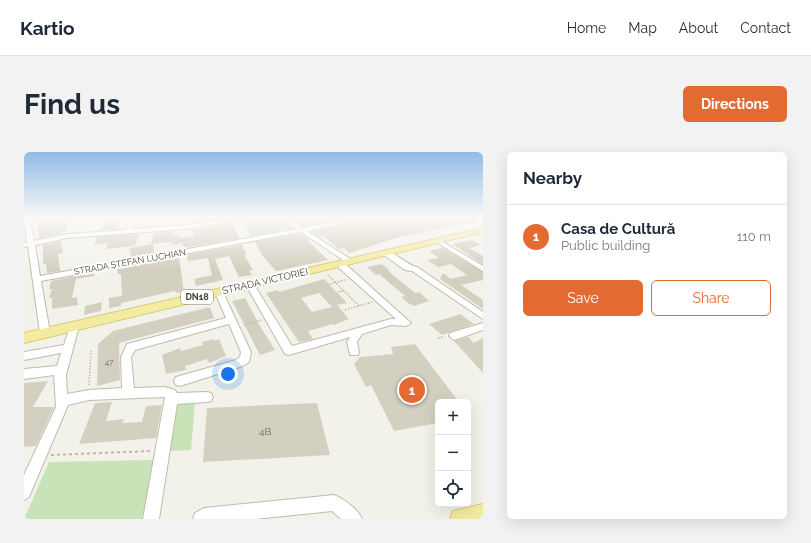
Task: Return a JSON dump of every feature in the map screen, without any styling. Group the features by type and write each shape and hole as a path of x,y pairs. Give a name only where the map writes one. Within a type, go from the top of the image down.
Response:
{"main road":[{"name":"STRADA VICTORIEI","path":"24,338 462,235"},
{"path":"461,519 483,515"}],"street":[{"path":"45,333 37,279 28,244 76,235"},
{"name":"STRADA ȘTEFAN LUCHIAN","path":"37,279 270,235"},
{"path":"250,285 289,351 391,322 406,323 356,278 344,263 310,235"},
{"path":"438,241 483,269"},
{"path":"387,253 408,268 414,268 483,316"},
{"path":"180,381 243,361 246,356 246,352 218,292"},
{"path":"128,394 126,356 131,347 233,324"},
{"path":"24,492 58,417 63,400 60,382 61,370 74,326"},
{"path":"454,336 483,326"},
{"path":"354,352 352,342 359,331"},
{"path":"24,356 67,348"},
{"path":"24,374 61,370"},
{"path":"63,400 89,395 168,392 172,399 151,519"},
{"path":"172,399 207,397"},
{"path":"201,519 204,516 334,503 354,519"}],"path":[{"path":"321,268 359,306"},
{"path":"329,284 356,278"},
{"path":"338,292 344,291"},
{"path":"345,310 381,300"},
{"path":"233,324 270,318"},
{"path":"89,395 92,352"},
{"path":"41,455 163,450"}],"green space":[{"path":"195,402 191,450 167,451 175,403"},
{"path":"155,460 142,519 24,519 49,462"}],"building":[{"path":"39,235 55,235 39,238"},
{"path":"139,235 135,246 106,249 108,243 94,245 97,237"},
{"path":"153,235 176,235 181,238 194,236 238,235 239,238 184,248 182,243 172,245 172,242 151,244"},
{"path":"303,235 309,239 307,240 328,260 276,271 262,255 255,242"},
{"path":"316,235 410,235 349,253 344,248 339,249 323,236 319,237"},
{"path":"472,240 481,245 469,248 483,256 483,264 452,244"},
{"path":"62,241 60,245 62,245 63,253 58,254 60,271 47,273 46,264 43,264 43,245"},
{"path":"153,244 154,254 131,258 130,248"},
{"path":"242,245 247,255 244,255 253,270 249,271 252,275 239,277 229,256 215,259 223,280 196,286 194,279 212,275 208,258 188,261 186,255"},
{"path":"443,248 483,272 483,280 461,285 483,300 483,309 440,279 443,273 451,279 467,275 451,264 438,267 427,260 439,258 429,251"},
{"path":"179,257 184,292 176,293 175,291 121,303 121,306 109,308 109,298 122,296 121,274 118,274 117,268"},
{"path":"382,264 390,271 388,271 415,293 419,292 429,301 414,306 408,303 401,297 405,296 379,274 376,275 367,267"},
{"path":"94,272 94,276 76,279 72,298 77,297 78,305 52,309 52,298 49,298 52,289 49,289 51,281"},
{"path":"324,279 347,303 337,305 349,319 334,325 308,331 313,339 299,342 266,293 278,290 279,292","holes":["319,293 332,307 312,312 301,298"]},
{"path":"245,298 275,350 260,355 232,301"},
{"path":"102,302 101,311 84,315 85,306"},
{"path":"210,307 214,318 119,343 120,380 97,386 98,344 113,331"},
{"path":"460,314 474,324 442,335 429,324"},
{"path":"468,337 474,343 483,338 483,373 454,341"},
{"path":"213,339 213,341 219,339 226,356 209,363 207,359 185,366 186,370 166,374 162,355 180,348 181,351 203,345 202,342"},
{"path":"415,344 457,399 435,399 435,424 394,431 371,385 366,387 354,364 360,357 393,354 391,347"},
{"path":"48,381 33,407 54,407 36,446 24,447 24,383"},
{"path":"112,402 106,421 124,419 122,423 142,422 146,406 162,405 156,438 79,444 95,403"},
{"path":"317,403 330,455 203,462 207,408"}],"place":[{"name":"Casa de Cultură","path":"412,390"}]}
